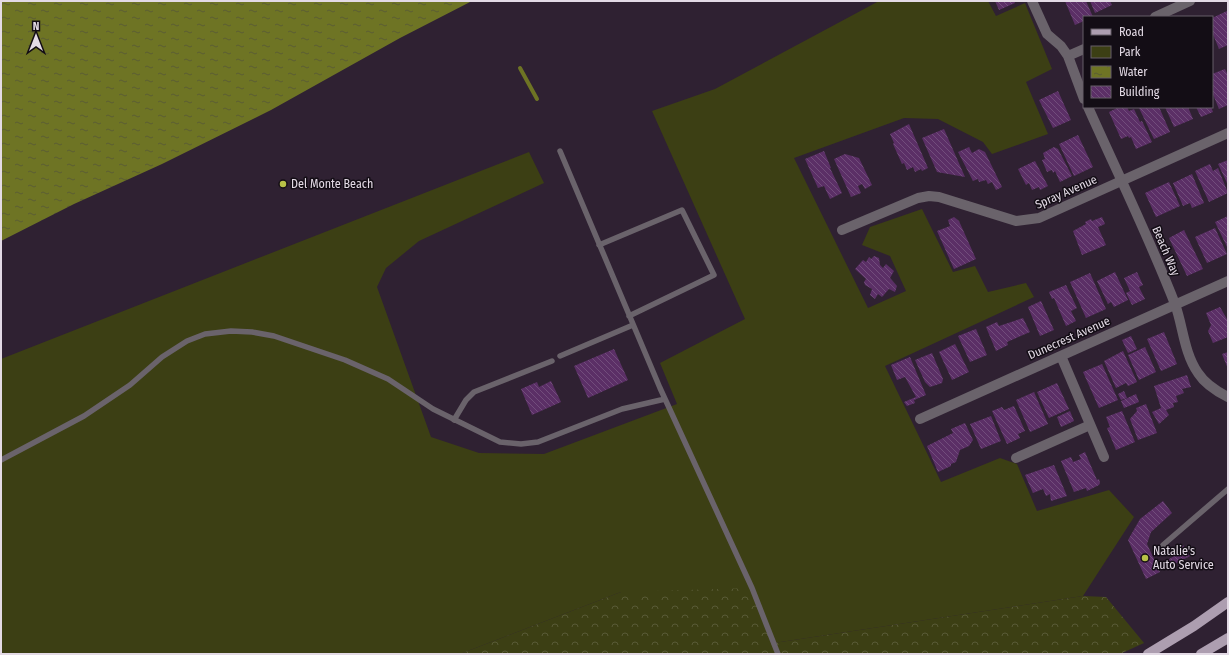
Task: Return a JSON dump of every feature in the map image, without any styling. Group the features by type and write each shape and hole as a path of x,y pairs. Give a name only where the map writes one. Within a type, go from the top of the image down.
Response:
{"main road":[{"path":"1148,654 1194,626 1228,602"},
{"path":"1201,654 1228,638"}],"street":[{"path":"1032,1 1047,34 1061,46 1068,56 1083,96"},
{"path":"1157,16 1190,1"},
{"path":"1068,56 1083,49"},
{"name":"Beach Way","path":"1088,108 1122,181 1175,305 1190,358 1197,372 1217,391 1228,397"},
{"name":"Spray Avenue","path":"842,230 918,198 929,196 939,197 1016,221 1027,221 1039,218 1228,134"},
{"name":"Dunecrest Avenue","path":"920,419 1228,281"},
{"path":"1061,356 1104,457"},
{"path":"1016,458 1090,425"}],"lane":[{"path":"560,151 665,399 752,588 778,654"},
{"path":"599,244 682,210 714,275 629,316"},
{"path":"560,356 633,325"},
{"path":"1,460 84,416 130,385 162,357 187,341 205,334 230,331 252,332 274,336 345,360 388,378 433,409 500,442 521,444 538,442 622,409 665,399"},
{"path":"454,420 466,400 474,392 552,361"},
{"path":"1163,545 1228,489"}],"green space":[{"path":"879,1 988,1 996,16 1025,3 1052,69 1026,82 1048,134 992,154 983,142 938,119 904,118 794,158 868,308 906,291 890,256 862,245 870,227 922,209 953,272 975,266 988,292 1026,283 1034,297 885,366 941,482 1000,458 1017,464 1037,511 1109,490 1134,517 1083,596 774,643 621,592 460,654 1,654 1,359 529,152 544,183 419,241 386,268 377,287 431,437 479,453 544,454 677,404 660,363 745,319 652,111 715,89"},
{"path":"752,588 774,643 1083,596 1106,597 1144,643 1120,654 460,654 621,592"}],"water":[{"path":"1,1 472,1 400,38 271,110 162,164 74,204 1,241"}],"building":[{"path":"995,1 1014,1 1015,3 999,10"},
{"path":"1065,1 1086,1 1093,16 1083,16 1083,21 1075,25"},
{"path":"1090,1 1110,1 1112,5 1095,13"},
{"path":"1227,11 1228,45 1219,49 1213,34 1213,18"},
{"path":"1225,69 1228,75 1228,105 1219,109 1213,94 1213,74"},
{"path":"1058,91 1071,120 1053,128 1039,100"},
{"path":"1117,108 1128,108 1129,111 1134,109 1140,122 1142,121 1152,142 1136,149 1131,137 1129,138 1128,136 1121,139 1109,112"},
{"path":"1139,108 1159,108 1170,132 1154,139"},
{"path":"1165,108 1188,108 1193,119 1174,127"},
{"path":"1196,108 1211,108 1213,112 1201,117"},
{"path":"909,124 928,168 922,171 921,169 915,172 913,167 907,170 904,163 902,164 890,134"},
{"path":"944,129 965,177 937,172 922,138"},
{"path":"1078,135 1093,167 1074,176 1059,144"},
{"path":"969,147 972,153 979,149 985,152 1002,187 996,190 992,182 988,184 986,180 979,182 978,179 973,181 958,152"},
{"path":"1054,147 1058,149 1072,176 1060,182 1055,171 1053,173 1052,170 1047,172 1042,160 1045,159 1043,153"},
{"path":"824,151 842,193 830,199 824,186 818,188 805,159"},
{"path":"845,154 859,158 872,185 865,189 862,184 858,186 861,193 851,197 834,159"},
{"path":"1228,160 1228,185 1218,164"},
{"path":"1035,161 1048,186 1040,190 1039,187 1032,190 1029,183 1026,185 1018,169"},
{"path":"1210,164 1213,171 1218,168 1228,193 1209,202 1195,171"},
{"path":"1192,174 1204,203 1192,208 1190,203 1183,206 1173,183"},
{"path":"1169,182 1180,206 1156,217 1145,193"},
{"path":"1228,216 1228,249 1215,222"},
{"path":"954,217 959,221 976,259 954,269 937,231 950,226 948,220"},
{"path":"1102,217 1105,224 1098,227 1106,245 1082,255 1073,231 1086,224 1085,222 1091,219 1092,221"},
{"path":"1215,228 1227,254 1207,263 1195,237"},
{"path":"1184,230 1203,269 1187,276 1169,238"},
{"path":"874,256 879,258 880,265 883,268 886,264 894,271 890,278 897,286 895,292 889,289 882,297 878,294 875,299 870,295 872,289 865,285 864,282 866,279 855,269 863,260 866,262 869,257 871,259"},
{"path":"1115,272 1128,300 1114,307 1111,302 1108,304 1097,281"},
{"path":"1137,272 1143,285 1139,287 1145,299 1132,305 1126,293 1130,291 1124,278"},
{"path":"1090,273 1106,309 1086,318 1070,282"},
{"path":"1066,285 1077,308 1071,311 1076,321 1066,326 1054,298 1052,299 1049,292"},
{"path":"1041,301 1054,330 1040,336 1028,307"},
{"path":"1220,307 1228,321 1228,337 1213,343 1208,331 1211,325 1206,313"},
{"path":"1023,318 1030,332 1007,342 1008,345 996,351 986,327 997,322 999,326"},
{"path":"976,329 987,355 970,362 958,336"},
{"path":"1164,332 1177,364 1161,371 1147,339"},
{"path":"1131,336 1137,349 1128,353 1122,340"},
{"path":"955,344 969,372 952,380 939,352"},
{"path":"1145,347 1156,372 1139,380 1128,355"},
{"path":"614,349 628,380 588,398 574,366"},
{"path":"1123,351 1137,382 1128,386 1126,383 1116,388 1104,361"},
{"path":"1228,352 1228,369 1222,354"},
{"path":"932,353 943,379 942,383 930,387 925,382 915,360"},
{"path":"910,357 926,395 914,400 915,403 907,406 904,402 916,397 905,377 897,380 891,365"},
{"path":"1102,364 1118,400 1099,408 1083,372"},
{"path":"1187,375 1191,387 1182,389 1184,393 1176,396 1178,402 1173,403 1174,407 1166,410 1169,415 1159,424 1152,412 1161,408 1154,386"},
{"path":"551,381 561,402 532,415 521,389 537,382 539,387"},
{"path":"1057,383 1069,409 1049,418 1037,392"},
{"path":"1124,391 1127,398 1121,400 1118,394"},
{"path":"1034,392 1048,424 1030,432 1016,400"},
{"path":"1136,394 1139,402 1124,408 1121,401"},
{"path":"1146,404 1157,433 1138,440 1130,419 1137,411 1136,408"},
{"path":"1014,406 1025,431 1018,434 1020,438 1007,444 992,411 1002,407 1004,410"},
{"path":"1070,411 1074,421 1061,427 1057,417"},
{"path":"1122,411 1135,442 1116,450 1107,428 1110,427 1106,417"},
{"path":"991,416 1001,441 981,449 970,424"},
{"path":"965,423 973,440 969,446 960,450 956,462 938,472 927,446 953,433 951,429"},
{"path":"1085,452 1097,480 1099,479 1100,483 1087,491 1086,488 1074,492 1061,461 1071,457 1073,462 1081,459 1079,455"},
{"path":"1054,465 1067,496 1051,501 1050,494 1046,496 1043,489 1033,493 1025,475"},
{"name":"Natalie's Auto Service","path":"1163,501 1172,513 1151,532 1147,544 1160,572 1146,579 1128,540 1140,519"},
{"path":"1183,545 1190,556 1171,566 1168,560 1174,556 1172,552"}],"waterway":[{"path":"520,68 537,99"}],"place":[{"name":"Del Monte Beach","path":"283,184"},
{"name":"Natalie's Auto Service","path":"1145,558"}]}
